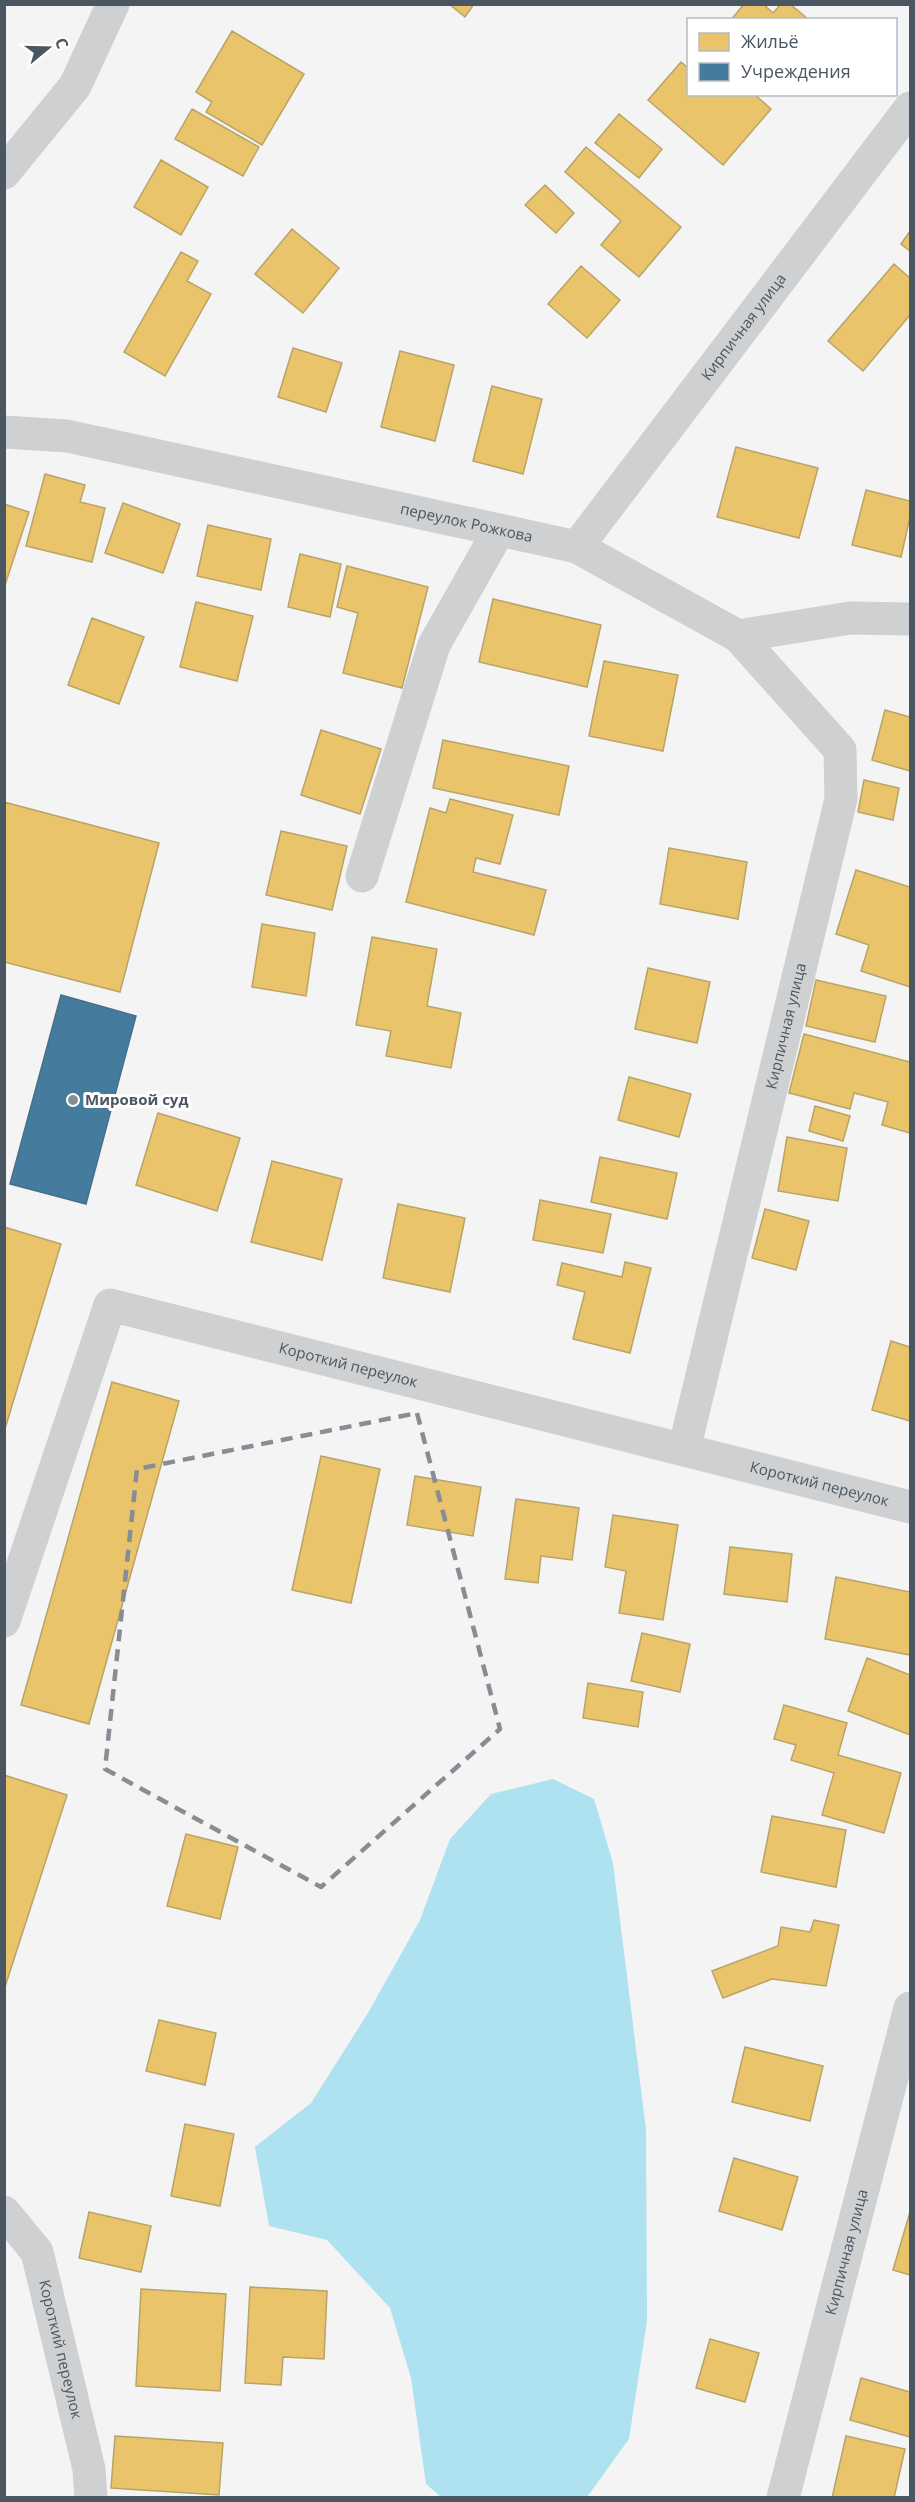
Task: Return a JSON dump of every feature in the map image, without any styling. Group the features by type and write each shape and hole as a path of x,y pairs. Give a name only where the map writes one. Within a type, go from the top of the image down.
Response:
{"street":[{"path":"4,173 75,87 113,4"},
{"name":"Кирпичная улица","path":"578,547 910,108"},
{"name":"переулок Рожкова","path":"4,432 67,436 578,547 738,636"},
{"path":"362,876 434,645 499,530"},
{"path":"738,636 850,618 910,619"},
{"name":"Кирпичная улица","path":"684,1450 841,800 840,750 738,636"},
{"name":"Короткий переулок","path":"4,1621 110,1305 910,1507"},
{"name":"Кирпичная улица","path":"783,2498 910,2008"},
{"name":"Короткий переулок","path":"4,2212 37,2252 89,2469 91,2498"}],"highlighted area":[{"path":"417,1413 500,1729 321,1887 105,1769 137,1469"}],"water":[{"path":"553,1779 594,1799 613,1863 646,2130 647,2321 629,2439 587,2497 441,2497 426,2484 411,2378 390,2308 327,2240 269,2226 255,2147 311,2103 368,2013 420,1920 450,1839 491,1794"}],"building: Жильё":[{"path":"449,4 474,4 465,17"},
{"path":"744,4 763,4 773,13 781,4 790,4 807,18 733,18"},
{"path":"232,31 304,74 262,145 206,112 212,102 196,92"},
{"path":"681,62 687,67 687,96 756,96 771,109 723,165 648,100"},
{"path":"192,109 259,147 243,176 175,139"},
{"path":"619,114 662,149 639,178 595,143"},
{"path":"586,147 681,227 639,277 601,245 621,221 565,172"},
{"path":"161,160 208,187 181,235 134,207"},
{"path":"545,185 574,213 556,233 525,205"},
{"path":"292,229 339,268 303,313 255,274"},
{"path":"910,231 910,251 901,244"},
{"path":"181,252 198,261 187,281 211,294 165,376 124,352"},
{"path":"894,264 910,278 910,315 863,371 828,341"},
{"path":"581,266 620,300 587,338 548,304"},
{"path":"293,348 342,363 326,412 278,397"},
{"path":"400,351 454,365 435,441 381,427"},
{"path":"492,386 542,399 523,474 473,461"},
{"path":"736,447 818,468 799,538 717,517"},
{"path":"45,474 85,485 80,502 105,508 92,562 26,546"},
{"path":"866,490 910,501 910,517 901,557 852,545"},
{"path":"123,503 180,524 163,573 105,553"},
{"path":"4,504 29,512 4,588"},
{"path":"208,525 271,539 261,590 197,576"},
{"path":"300,554 341,564 330,617 288,607"},
{"path":"347,566 428,587 402,688 343,673 358,613 337,607"},
{"path":"493,599 601,625 587,687 479,662"},
{"path":"196,602 253,616 237,681 180,667"},
{"path":"92,618 144,637 119,704 68,685"},
{"path":"604,661 678,675 663,751 589,736"},
{"path":"885,710 910,717 910,771 872,760"},
{"path":"321,730 381,749 360,814 301,795"},
{"path":"443,740 569,766 559,815 433,788"},
{"path":"864,780 899,788 893,820 858,812"},
{"path":"450,799 513,815 500,864 476,858 473,872 546,890 534,935 406,902 430,808 446,813"},
{"path":"4,802 159,843 120,992 4,962"},
{"path":"281,831 347,846 332,910 266,895"},
{"path":"669,848 747,862 738,919 660,904"},
{"path":"856,870 910,887 910,987 861,971 869,945 836,934"},
{"path":"262,924 315,933 306,996 252,987"},
{"path":"372,937 437,949 427,1006 461,1013 451,1068 386,1056 391,1031 356,1025"},
{"path":"648,968 710,982 697,1043 635,1029"},
{"path":"816,980 886,996 875,1042 806,1026"},
{"path":"804,1034 910,1062 910,1133 882,1125 888,1102 854,1093 850,1109 789,1093"},
{"path":"629,1077 691,1094 679,1137 618,1120"},
{"path":"815,1106 850,1116 843,1141 809,1131"},
{"path":"158,1113 240,1138 217,1211 136,1185"},
{"path":"787,1137 847,1148 838,1201 778,1191"},
{"path":"600,1157 677,1173 667,1219 591,1202"},
{"path":"272,1161 342,1179 322,1260 251,1242"},
{"path":"540,1200 611,1214 603,1253 533,1240"},
{"path":"398,1204 465,1218 450,1292 383,1278"},
{"path":"765,1209 809,1221 796,1270 752,1258"},
{"path":"4,1227 61,1244 4,1432"},
{"path":"625,1262 651,1268 630,1353 573,1339 585,1292 557,1285 562,1263 622,1277"},
{"path":"891,1341 910,1347 910,1421 872,1410"},
{"path":"112,1382 179,1401 89,1724 21,1705"},
{"path":"321,1456 380,1469 351,1603 292,1590"},
{"path":"415,1476 481,1487 473,1536 407,1525"},
{"path":"516,1499 579,1508 572,1560 541,1556 538,1583 505,1579"},
{"path":"613,1515 678,1525 663,1620 619,1613 626,1571 605,1567"},
{"path":"730,1547 792,1554 787,1602 724,1594"},
{"path":"836,1577 910,1592 910,1655 825,1639"},
{"path":"642,1633 690,1644 680,1692 631,1681"},
{"path":"867,1658 910,1675 910,1735 848,1711"},
{"path":"588,1683 643,1692 638,1727 583,1718"},
{"path":"784,1705 847,1723 838,1755 901,1773 884,1833 822,1815 834,1773 791,1760 796,1745 774,1739"},
{"path":"4,1775 67,1795 4,1990"},
{"path":"772,1816 846,1830 836,1887 761,1872"},
{"path":"186,1834 238,1847 220,1919 167,1906"},
{"path":"814,1920 839,1925 826,1986 772,1979 723,1998 712,1971 778,1946 781,1927 810,1932"},
{"path":"159,2020 216,2033 205,2085 146,2071"},
{"path":"745,2047 823,2066 810,2121 732,2102"},
{"path":"185,2124 234,2134 220,2206 171,2196"},
{"path":"734,2158 798,2177 782,2230 719,2211"},
{"path":"89,2212 151,2226 141,2272 79,2258"},
{"path":"910,2212 910,2275 893,2270"},
{"path":"250,2287 327,2291 324,2359 283,2357 281,2385 245,2383"},
{"path":"141,2289 226,2294 220,2391 136,2386"},
{"path":"710,2339 759,2353 745,2402 696,2388"},
{"path":"861,2378 910,2392 910,2437 850,2420"},
{"path":"115,2436 223,2443 219,2495 111,2488"},
{"path":"846,2436 905,2449 894,2498 832,2498"}],"building: Учреждения":[{"name":"Мировой суд","path":"61,995 136,1016 86,1204 10,1184"}],"place":[{"name":"Мировой суд","path":"73,1100"}]}
